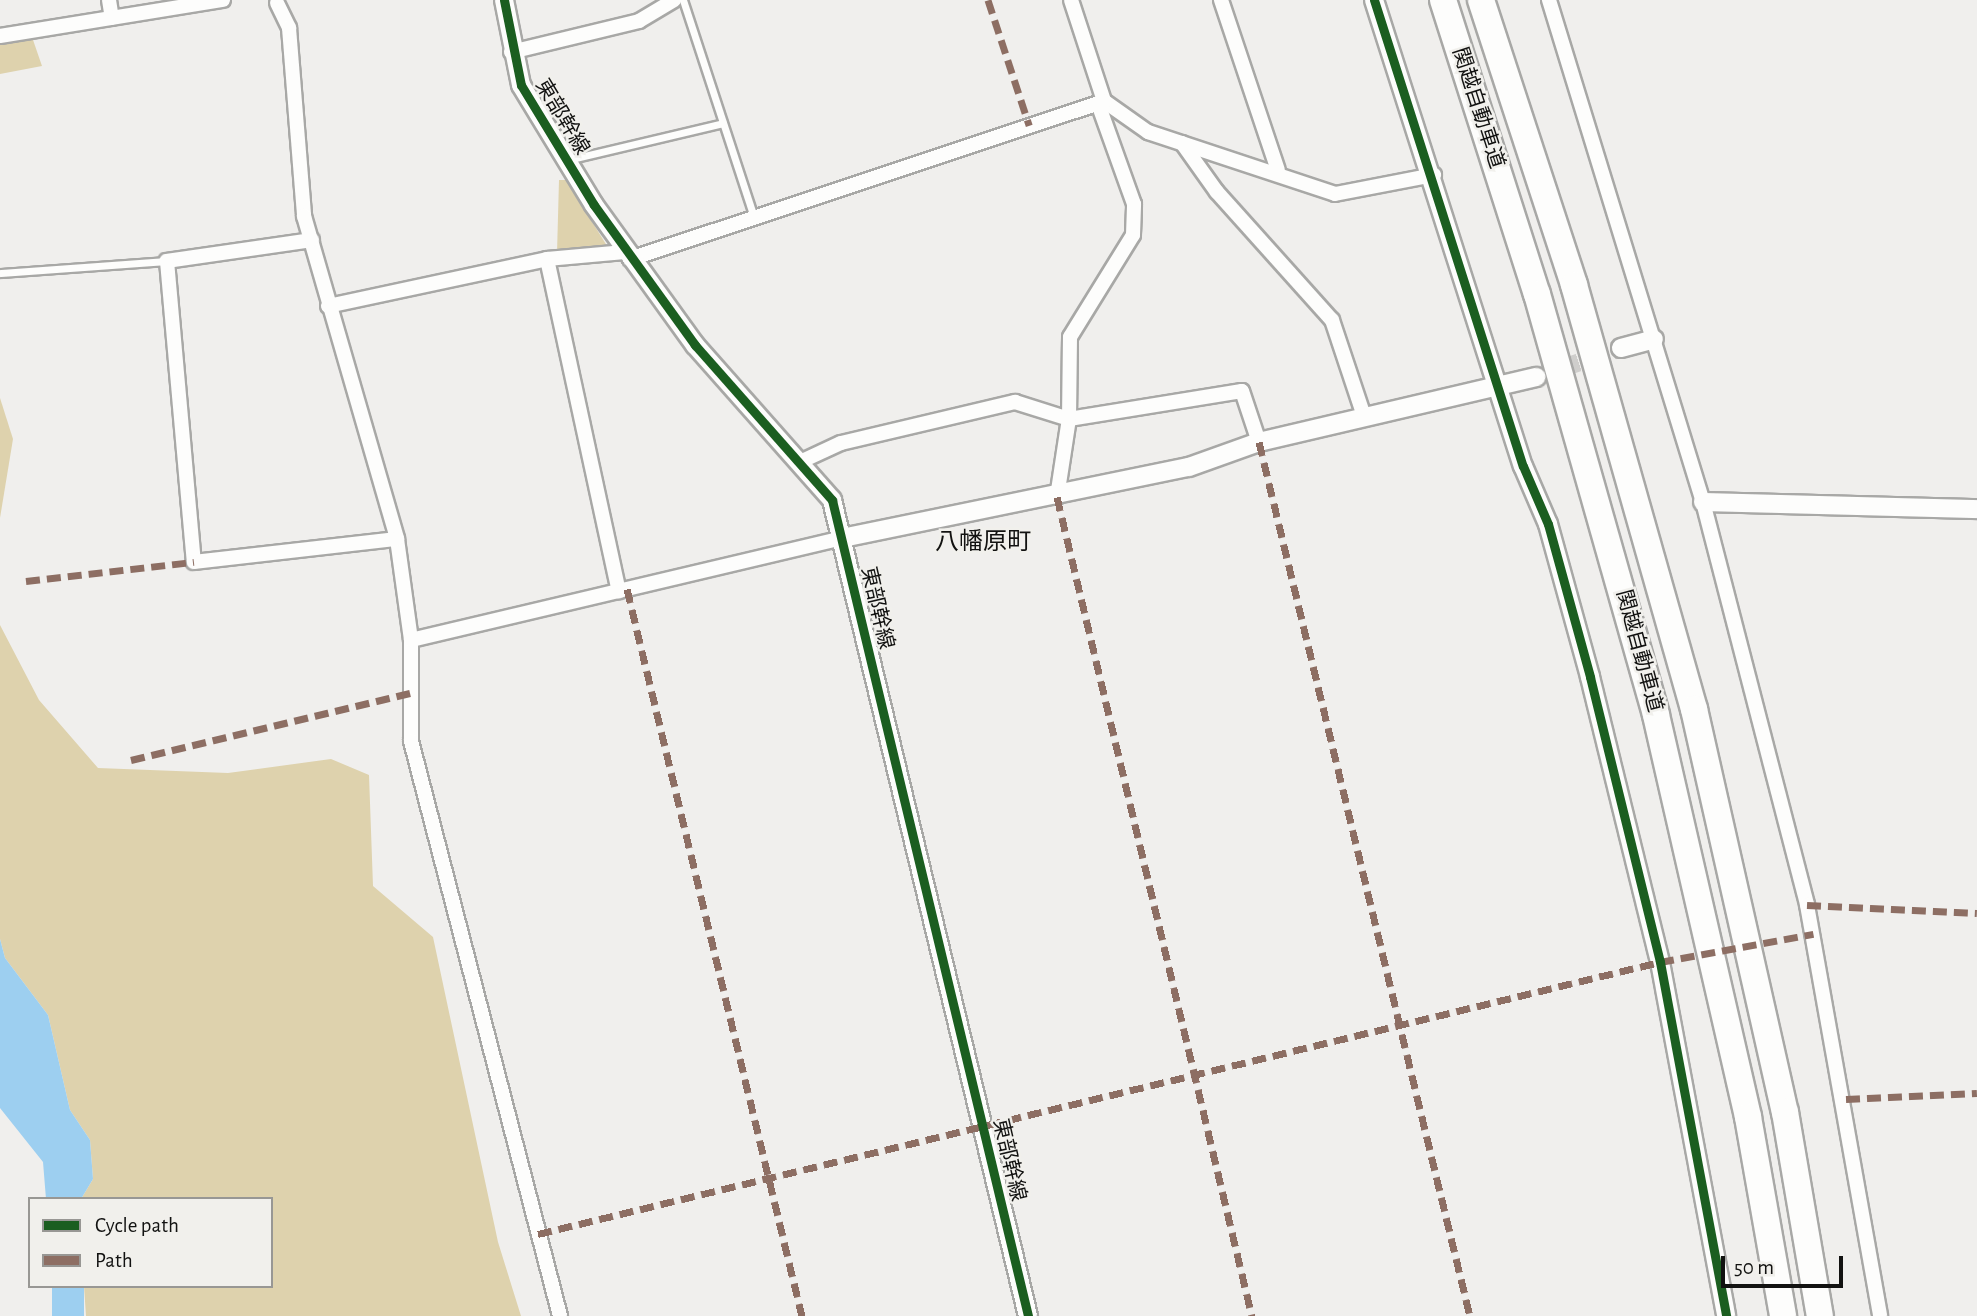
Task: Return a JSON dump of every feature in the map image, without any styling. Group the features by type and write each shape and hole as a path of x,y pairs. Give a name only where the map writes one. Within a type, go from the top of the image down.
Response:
{"highway":[{"name":"関越自動車道","path":"1443,0 1549,333 1656,715 1748,1117 1783,1316"},
{"name":"関越自動車道","path":"1481,0 1582,310 1694,709 1785,1112 1820,1316"}],"street":[{"path":"109,0 112,18"},
{"path":"0,36 223,0"},
{"name":"東部幹線","path":"504,0 511,52 521,85 627,255 720,374 826,488 842,538 1028,1316"},
{"path":"511,52 639,21 674,0"},
{"path":"1057,497 1069,419 1070,337 1133,235 1134,204 1071,0"},
{"path":"1221,0 1278,170"},
{"path":"1374,0 1434,175 1499,385 1548,524 1657,949 1726,1316"},
{"path":"1549,0 1703,502 1807,905 1880,1316"},
{"path":"277,1 289,28 304,216 397,539 411,640 411,741 559,1316"},
{"path":"328,306 547,259 627,255 933,162 962,144 1101,104 1148,132 1278,170 1307,188 1335,194 1434,175"},
{"path":"1182,143 1332,320 1364,416"},
{"path":"312,240 167,261 194,562 397,539"},
{"path":"547,259 619,590"},
{"path":"1621,348 1654,339"},
{"path":"411,640 842,538 1057,497 1189,467 1259,442 1536,377"},
{"path":"802,461 841,443 1015,402 1069,419 1242,391 1259,442"},
{"path":"1703,502 1977,509"}],"lane":[{"path":"683,0 754,217"},
{"path":"567,160 723,123"},
{"path":"0,273 167,261"}],"shaded area":[{"path":"32,37 42,66 0,74 0,43"},
{"path":"559,180 566,180 609,249 557,253"},
{"path":"0,398 13,439 0,518"},
{"path":"0,625 39,700 98,768 228,773 331,759 369,775 373,886 433,937 498,1242 521,1316 86,1316 84,1288 273,1288 273,1197 82,1197 93,1179 90,1140 70,1110 48,1015 5,958 0,939"}],"water":[{"path":"0,939 5,958 48,1015 70,1110 90,1140 93,1179 82,1197 46,1197 43,1162 0,1108"},
{"path":"52,1288 84,1288 84,1316 52,1316"}],"tunnel":[{"path":"1536,377 1621,348"}],"marked path":[{"path":"988,0 1029,125"},
{"path":"1259,442 1470,1316"},
{"path":"1057,497 1252,1316"},
{"path":"26,581 194,562"},
{"path":"627,589 802,1316"},
{"path":"131,760 411,693"},
{"path":"1807,905 1977,913"},
{"path":"538,1234 1660,962 1813,934"},
{"path":"1846,1099 1977,1093"}],"cycle path":[{"path":"504,0 521,85 594,205 695,345 832,500 1028,1316"},
{"path":"1374,0 1523,466 1548,524 1590,677 1660,962 1726,1316"}],"district":[{"name":"八幡原町","path":"983,543"}]}
